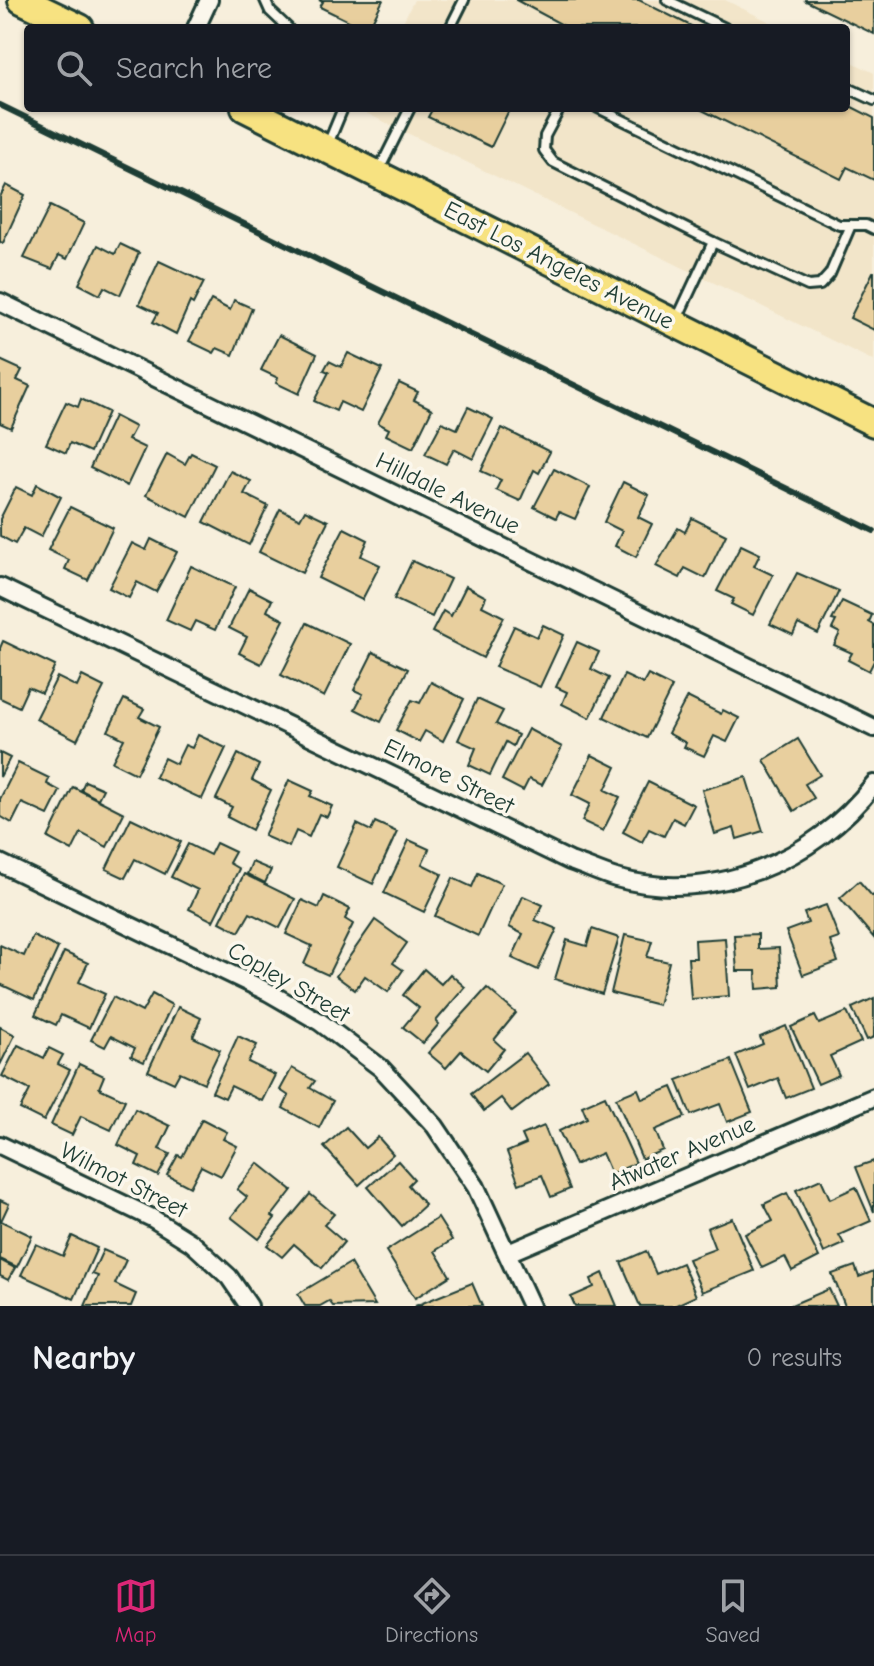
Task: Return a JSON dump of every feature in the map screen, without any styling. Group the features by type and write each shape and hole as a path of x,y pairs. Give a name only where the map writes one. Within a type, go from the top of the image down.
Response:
{"main road":[{"path":"22,0 72,24"},
{"name":"East Los Angeles Avenue","path":"253,112 874,423"}],"street":[{"path":"198,24 209,0"},
{"name":"Hilldale Avenue","path":"0,302 874,728"},
{"name":"Elmore Street","path":"0,587 570,861 617,878 656,884 702,884 744,876 786,860 823,837 857,806 874,784"},
{"name":"Copley Street","path":"0,863 268,992 320,1022 381,1068 435,1126 476,1187 531,1306"},
{"name":"Atwater Avenue","path":"508,1253 874,1097"},
{"name":"Wilmot Street","path":"0,1145 152,1218 192,1243 229,1277 249,1306"}],"lane":[{"path":"265,0 270,11 284,24"},
{"path":"452,24 464,0"},
{"path":"667,0 717,24"},
{"path":"850,89 874,100"},
{"path":"326,148 341,112"},
{"path":"377,174 408,112"},
{"path":"558,112 545,136 544,150 553,162 808,286 820,285 830,274 851,225"},
{"path":"606,112 839,225 866,225 874,229"},
{"path":"674,323 713,242"}],"shaded area":[{"path":"414,0 725,0 774,24 402,24"},
{"path":"850,61 874,73 874,361 364,112 850,112"}],"building":[{"path":"319,0 383,0 371,24 355,24 320,7 323,2"},
{"path":"516,0 639,0 687,24 561,24"},
{"path":"804,0 874,0 874,34"},
{"path":"850,106 874,118 874,180 847,167 841,179 706,112 850,112"},
{"path":"431,112 508,112 491,147 428,117"},
{"path":"6,185 25,195 3,243 0,242 0,197"},
{"path":"50,206 84,223 67,259 59,255 52,269 24,258"},
{"path":"120,244 139,253 120,295 104,287 100,295 79,284 98,245 115,254"},
{"path":"159,261 204,282 193,304 190,302 176,334 153,322 158,313 139,304"},
{"path":"874,272 874,330 850,318"},
{"path":"211,300 230,310 234,300 252,308 233,355 217,348 214,353 189,341"},
{"path":"279,335 317,354 299,394 276,383 278,378 261,370"},
{"path":"348,353 382,369 361,412 340,402 336,411 314,401 329,372 324,370 329,361 341,367"},
{"path":"0,360 22,370 17,380 30,386 11,428 0,423"},
{"path":"399,383 418,392 414,400 432,409 413,448 386,435 389,429 378,423"},
{"path":"81,399 108,412 90,452 70,443 66,453 46,444 66,402 78,407"},
{"path":"468,407 493,419 473,459 454,449 446,464 425,454 442,422 457,429"},
{"path":"114,416 135,427 128,440 145,448 127,486 90,468"},
{"path":"502,428 550,452 539,473 534,470 520,501 496,490 501,480 481,471"},
{"path":"191,453 215,465 189,517 146,495 167,454 185,464"},
{"path":"554,469 590,487 575,519 559,512 556,518 534,507"},
{"path":"230,471 251,481 244,494 268,506 249,545 204,522"},
{"path":"623,482 649,495 638,517 652,524 636,557 615,546 622,531 604,522"},
{"path":"37,484 61,497 41,537 24,528 15,544 0,536 0,519 16,487 32,495"},
{"path":"70,507 113,528 88,580 65,569 69,560 48,550"},
{"path":"280,509 300,519 305,510 328,521 302,573 259,552"},
{"path":"692,518 726,535 705,578 685,568 680,578 656,566 678,528 685,532"},
{"path":"344,528 368,540 361,556 380,565 362,600 318,578"},
{"path":"151,539 177,552 156,592 137,582 129,598 109,588 132,543 146,550"},
{"path":"741,545 760,554 754,566 773,575 753,615 731,604 734,599 717,591"},
{"path":"412,561 450,579 432,617 394,599"},
{"path":"191,566 235,587 215,630 195,621 190,631 166,620"},
{"path":"797,573 839,591 818,634 798,624 793,635 770,624"},
{"path":"466,586 486,597 482,606 504,617 483,658 432,632 443,611 451,616"},
{"path":"249,588 272,600 267,611 284,620 261,664 239,653 247,637 229,628"},
{"path":"842,601 872,615 869,622 874,625 874,661 869,671 848,660 852,653 834,645 840,633 832,629 836,621 832,620"},
{"path":"307,623 350,644 324,697 281,675"},
{"path":"543,625 564,635 540,687 495,667 514,626 537,637"},
{"path":"3,641 55,666 42,693 28,687 19,707 0,698 0,648"},
{"path":"577,642 599,652 591,669 609,678 590,718 562,704 567,692 556,687"},
{"path":"373,652 408,669 381,722 355,709 363,694 354,690"},
{"path":"624,675 643,684 648,675 672,687 647,738 604,717"},
{"path":"82,676 104,687 77,740 36,719 57,677 77,687"},
{"path":"431,682 464,699 443,741 425,731 419,742 396,730 412,700 420,703"},
{"path":"687,697 721,714 723,710 739,718 727,742 714,736 704,756 684,747 686,743 668,733"},
{"path":"124,699 144,709 139,717 159,727 136,774 112,762 124,739 108,731"},
{"path":"477,699 503,711 496,724 518,735 513,746 506,742 490,775 469,765 476,748 458,740"},
{"path":"528,729 562,747 542,785 529,779 523,791 502,780"},
{"path":"198,735 226,748 202,799 155,777 164,758 176,764 185,745 192,748"},
{"path":"798,739 820,775 805,784 814,798 794,811 764,760"},
{"path":"0,753 10,758 0,777"},
{"path":"238,754 259,765 252,780 271,790 252,830 227,817 232,807 216,799"},
{"path":"592,755 616,767 605,790 620,797 603,831 582,821 590,804 572,795"},
{"path":"18,763 49,778 47,784 60,791 48,815 22,803 12,823 0,816 0,799"},
{"path":"746,777 763,831 737,839 734,828 715,834 702,790"},
{"path":"289,780 313,791 310,796 332,806 327,817 319,814 309,837 296,831 289,847 264,836"},
{"path":"85,781 103,789 98,799 81,790"},
{"path":"648,782 694,805 684,824 673,818 664,836 649,829 642,842 623,832"},
{"path":"73,787 124,813 107,847 81,833 72,851 48,838"},
{"path":"131,818 181,842 165,874 135,859 125,878 106,869"},
{"path":"375,822 397,832 373,884 337,867 357,824 371,831"},
{"path":"409,840 429,849 422,864 442,874 424,912 384,893"},
{"path":"216,843 235,852 229,863 239,869 213,921 189,909 198,890 171,877 188,844 210,855"},
{"path":"252,862 271,870 265,883 247,874"},
{"path":"478,873 502,884 478,936 435,916 453,878 472,887"},
{"path":"244,874 295,899 280,928 250,913 239,932 220,922"},
{"path":"859,881 874,895 874,938 840,898"},
{"path":"324,896 350,909 345,919 353,924 328,975 304,964 312,946 286,934 302,900 319,908"},
{"path":"523,896 543,905 535,920 557,929 538,970 512,958 523,934 509,927"},
{"path":"826,905 839,938 830,941 838,962 803,975 786,931 808,923 804,913"},
{"path":"375,920 407,943 393,963 403,970 388,992 365,976 355,990 336,976"},
{"path":"592,929 619,938 602,994 555,979 567,940 587,946"},
{"path":"758,934 758,949 779,948 781,987 757,989 756,971 737,971 734,935"},
{"path":"625,935 652,941 647,957 669,962 658,1005 611,993"},
{"path":"33,936 58,948 34,1000 0,984 0,945 24,956"},
{"path":"725,938 729,996 691,999 688,958 696,958 695,940"},
{"path":"64,952 88,963 79,982 105,994 89,1028 61,1015 56,1025 35,1015"},
{"path":"424,969 441,984 450,974 465,987 436,1021 439,1024 423,1043 403,1027 419,1008 403,995"},
{"path":"487,988 516,1013 494,1040 504,1049 486,1071 461,1051 446,1068 428,1053"},
{"path":"152,994 172,1005 144,1062 131,1056 135,1048 111,1036 105,1047 91,1040 113,997 142,1012"},
{"path":"874,998 874,1037 867,1040 852,1008"},
{"path":"178,1007 201,1018 193,1037 220,1050 204,1083 180,1072 174,1083 148,1071"},
{"path":"847,1012 861,1042 830,1056 839,1075 818,1084 791,1027 815,1016 819,1024"},
{"path":"786,1026 811,1088 786,1098 778,1078 750,1090 736,1055 763,1044 760,1037"},
{"path":"0,1027 15,1035 0,1065"},
{"path":"238,1036 257,1045 248,1062 275,1075 262,1101 231,1086 225,1098 212,1092"},
{"path":"18,1045 44,1058 49,1048 63,1055 58,1064 70,1070 44,1121 20,1109 30,1090 2,1076"},
{"path":"525,1053 549,1084 512,1112 501,1098 484,1111 471,1094"},
{"path":"731,1060 752,1112 727,1122 720,1104 691,1115 677,1080"},
{"path":"79,1064 104,1076 99,1088 125,1100 111,1130 81,1116 72,1135 51,1125"},
{"path":"292,1068 315,1081 310,1088 333,1101 319,1128 283,1108 289,1096 280,1090"},
{"path":"672,1087 685,1117 655,1130 663,1150 642,1159 616,1098 638,1089 642,1099"},
{"path":"605,1096 636,1163 611,1174 602,1153 575,1165 559,1131 587,1118 582,1106"},
{"path":"135,1109 170,1126 159,1149 170,1154 158,1176 136,1165 140,1156 118,1145"},
{"path":"202,1119 227,1132 223,1139 237,1146 221,1176 201,1166 190,1187 167,1175 178,1155 182,1157"},
{"path":"544,1126 570,1189 551,1197 542,1175 519,1184 507,1152 526,1144 522,1135"},
{"path":"346,1127 365,1148 378,1137 393,1154 359,1185 324,1147"},
{"path":"398,1161 414,1179 408,1185 425,1205 402,1226 368,1187"},
{"path":"874,1161 874,1212 856,1167"},
{"path":"258,1163 292,1190 259,1239 231,1217 247,1197 237,1189"},
{"path":"821,1179 830,1199 856,1187 871,1221 839,1235 844,1244 824,1253 796,1190"},
{"path":"787,1193 819,1257 792,1271 785,1257 762,1268 745,1234 773,1221 764,1204"},
{"path":"310,1194 334,1214 324,1225 344,1242 322,1268 294,1244 282,1257 267,1245"},
{"path":"0,1200 9,1204 1,1221 32,1236 17,1267 0,1259"},
{"path":"438,1218 452,1240 435,1251 450,1276 415,1298 386,1251"},
{"path":"732,1218 754,1271 702,1292 688,1259 715,1249 707,1228"},
{"path":"72,1236 97,1248 74,1299 21,1275 36,1244 63,1256"},
{"path":"103,1250 126,1260 115,1284 136,1294 131,1306 85,1306 98,1276 92,1274"},
{"path":"646,1251 656,1274 682,1263 696,1296 674,1306 640,1306 621,1262"},
{"path":"0,1260 15,1268 8,1280 0,1276"},
{"path":"350,1263 375,1305 333,1306 329,1301 320,1306 305,1306 298,1294"},
{"path":"855,1266 859,1277 874,1271 874,1306 845,1306 832,1274"},
{"path":"603,1273 617,1306 575,1306 571,1297 594,1287 591,1279"},
{"path":"472,1283 482,1306 415,1306"},
{"path":"829,1289 837,1306 789,1306"}],"railway":[{"path":"0,105 874,531"}]}
